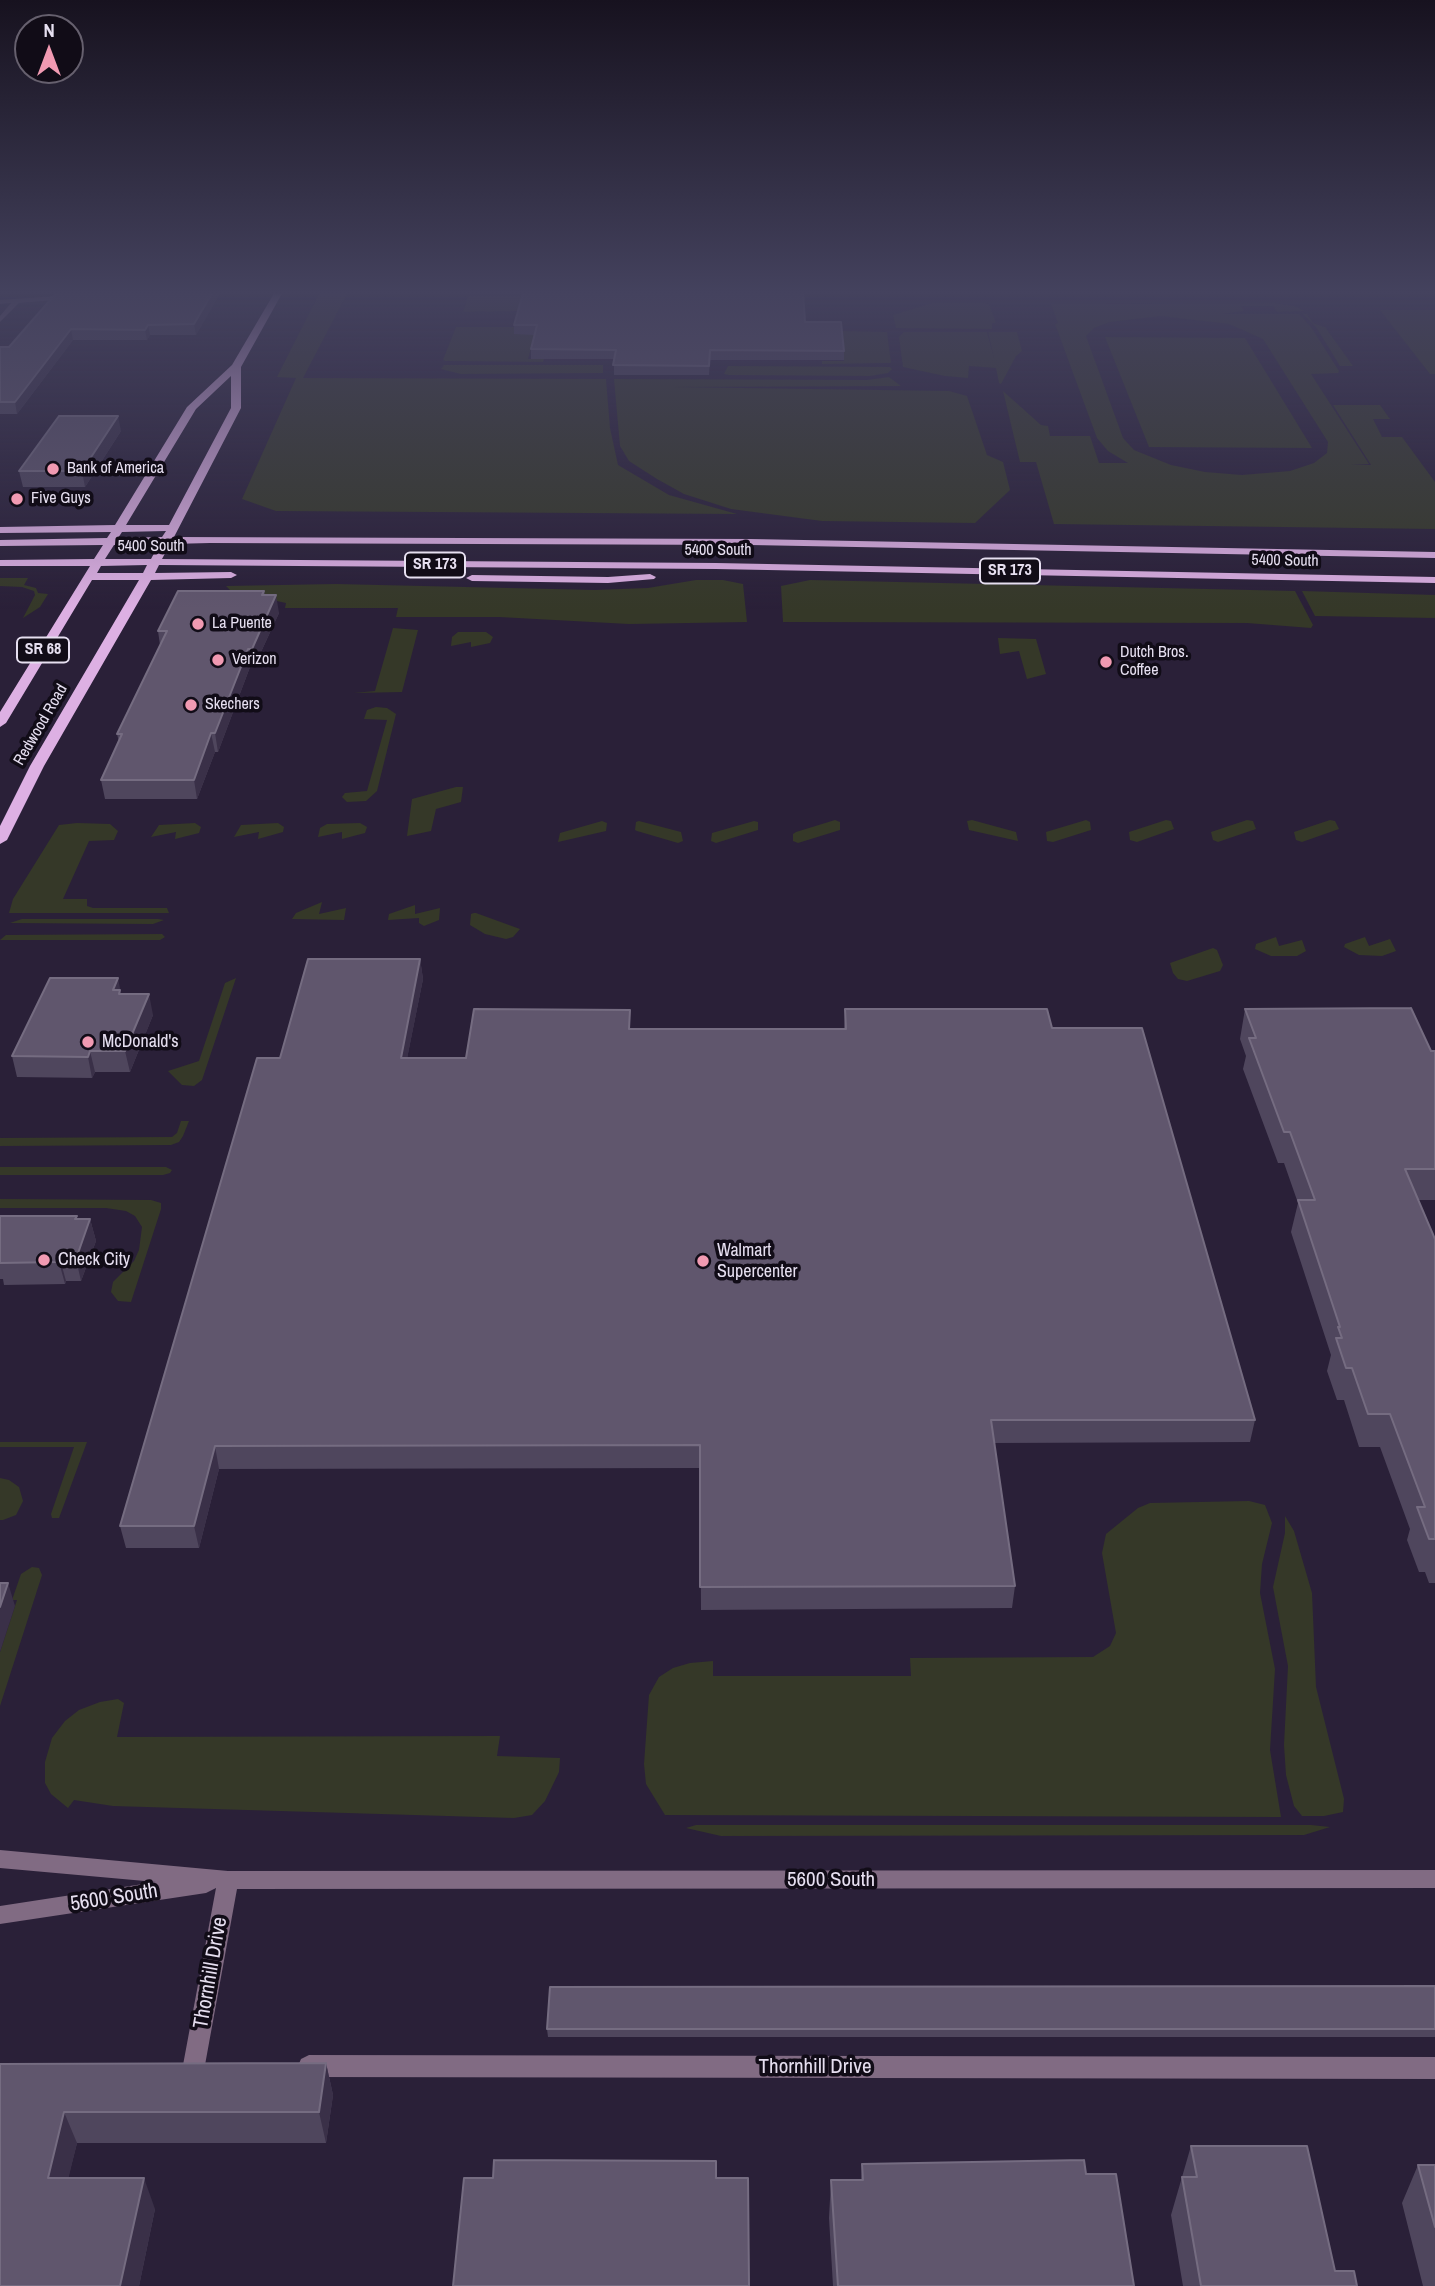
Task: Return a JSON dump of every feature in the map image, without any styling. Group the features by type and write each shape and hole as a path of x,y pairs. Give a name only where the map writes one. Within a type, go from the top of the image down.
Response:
{"main road":[{"name":"Redwood Road","path":"0,723 192,407 203,397"},
{"name":"Redwood Road","path":"0,840 37,766 155,562 236,408 236,397"},
{"path":"0,530 172,528"},
{"name":"5400 South","path":"0,543 751,542 1435,555"},
{"path":"465,578 639,579 786,556 1062,560 1204,552"},
{"name":"5400 South","path":"0,563 716,566 1435,580"},
{"path":"87,576 438,577"}],"street":[{"name":"5600 South","path":"0,1859 228,1880 1435,1879"},
{"name":"5600 South","path":"0,1915 228,1880"},
{"name":"Thornhill Drive","path":"194,2065 228,1880"},
{"path":"166,2065 221,2065"},
{"name":"Thornhill Drive","path":"290,2066 1435,2068"}],"green space":[{"path":"288,397 607,397 610,428 618,465 669,495 737,514 276,511 242,499"},
{"path":"616,397 967,397 987,455 1003,462 1010,490 975,523 822,521 731,509 684,494 629,461 620,446"},
{"path":"1004,397 1009,397 1041,425 1048,426 1050,436 1090,436 1099,463 1128,463 1108,451 1097,438 1082,397 1108,397 1123,438 1134,450 1171,465 1205,472 1242,475 1290,471 1314,463 1327,453 1328,442 1299,397 1326,397 1369,464 1351,465 1371,465 1333,405 1380,405 1390,419 1373,419 1382,437 1402,437 1435,482 1435,529 1054,524 1036,462 1020,462"},
{"path":"1129,397 1281,397 1312,448 1149,447"},
{"path":"0,578 28,578 24,585 36,588 38,593 48,594 40,607 23,618 35,595 34,591 22,587 0,586"},
{"path":"696,580 723,580 743,584 747,622 629,624 499,617 396,617 398,608 285,608 286,603 231,591 226,586 336,584 595,590 648,588"},
{"path":"810,580 1295,591 1313,625 1311,628 1247,623 783,622 781,586"},
{"path":"1302,591 1435,595 1435,618 1315,616"},
{"path":"393,628 418,630 402,692 354,693 375,691"},
{"path":"458,632 486,632 493,637 490,643 471,647 471,642 451,646 452,637"},
{"path":"998,638 1036,639 1046,674 1027,679 1019,651 1000,654"},
{"path":"387,708 396,714 377,791 366,801 347,802 342,797 345,793 367,791 387,720 364,719 367,710"},
{"path":"463,787 461,802 436,809 431,831 407,836 412,799"},
{"path":"835,820 840,822 840,830 798,843 793,841 793,834 796,832"},
{"path":"1086,820 1090,822 1091,830 1053,842 1047,841 1046,832"},
{"path":"1166,820 1171,821 1174,829 1137,842 1130,840 1129,832"},
{"path":"1247,820 1253,821 1256,829 1218,842 1213,840 1211,832"},
{"path":"1330,820 1335,821 1339,829 1302,842 1296,840 1294,832"},
{"path":"602,821 607,823 606,831 558,842 560,833"},
{"path":"967,821 1016,832 1018,841 969,830"},
{"path":"636,822 681,832 683,841 678,843 637,831"},
{"path":"758,822 758,830 716,843 711,841 712,833"},
{"path":"195,823 201,827 199,833 175,839 176,832 151,837 159,825"},
{"path":"278,823 284,827 283,832 258,839 259,832 234,837 241,825"},
{"path":"360,823 367,827 365,833 342,839 342,832 318,837 320,828 327,824"},
{"path":"110,824 118,831 114,840 89,841 63,899 87,899 87,906 93,908 167,908 169,913 9,913 13,899 59,825"},
{"path":"322,902 319,914 346,908 344,920 292,919 296,913"},
{"path":"415,905 415,914 440,908 439,920 424,926 419,923 419,918 388,920 389,914"},
{"path":"476,913 520,929 513,937 506,939 485,934 470,925 471,914"},
{"path":"22,919 164,920 153,924 10,923"},
{"path":"162,934 165,937 160,940 0,940 6,935"},
{"path":"1276,937 1279,946 1302,940 1306,951 1297,956 1271,956 1255,949 1256,944"},
{"path":"1365,937 1369,946 1390,939 1396,951 1382,956 1359,955 1344,947 1345,944"},
{"path":"1213,948 1217,950 1223,965 1220,971 1187,981 1178,979 1173,973 1170,963"},
{"path":"236,978 202,1080 194,1086 182,1085 168,1071 199,1061 225,983"},
{"path":"181,1121 189,1121 179,1142 171,1145 0,1146 0,1138 172,1137 177,1133"},
{"path":"0,1167 166,1167 172,1170 163,1175 0,1175"},
{"path":"0,1199 151,1200 161,1203 131,1302 118,1301 111,1292 113,1282 134,1261 139,1250 142,1227 135,1216 126,1211 106,1208 0,1208"},
{"path":"0,1442 87,1442 59,1518 52,1518 51,1514 74,1447 0,1447"},
{"path":"0,1478 19,1487 23,1501 16,1515 3,1520 0,1520"},
{"path":"1249,1501 1265,1505 1272,1523 1262,1564 1260,1593 1275,1669 1270,1750 1281,1817 665,1815 646,1784 644,1764 649,1695 659,1677 673,1668 713,1661 713,1676 911,1676 910,1658 1093,1657 1110,1646 1116,1633 1102,1553 1106,1534 1138,1508 1150,1503"},
{"path":"1285,1516 1294,1531 1312,1593 1316,1687 1344,1799 1343,1812 1324,1816 1302,1816 1294,1806 1286,1775 1284,1745 1288,1666 1273,1587 1285,1533"},
{"path":"32,1567 39,1568 42,1575 0,1706 0,1652 17,1600 12,1600 21,1574"},
{"path":"118,1699 124,1703 117,1737 500,1736 497,1756 560,1758 559,1772 545,1801 532,1815 514,1818 113,1806 74,1800 68,1808 51,1794 45,1783 45,1762 52,1738 65,1721 79,1710"},
{"path":"696,1825 1330,1827 1304,1835 721,1836 686,1828"}],"building":[{"path":"0,397 19,397 15,402 0,402"},
{"path":"59,416 118,416 82,471 19,471"},
{"path":"178,591 264,591 262,595 276,595 252,649 248,649 215,733 211,733 194,780 101,780 122,734 117,734 167,631 158,631"},
{"name":"Walmart Supercenter","path":"308,959 420,959 401,1058 466,1058 474,1009 630,1010 629,1029 846,1029 845,1009 1047,1009 1052,1028 1142,1028 1255,1420 991,1420 1015,1586 700,1587 700,1445 215,1446 194,1526 120,1526 257,1058 280,1058"},
{"name":"McDonald's","path":"50,978 118,978 113,990 120,990 119,994 149,994 125,1051 90,1051 88,1057 12,1056"},
{"path":"1411,1008 1431,1051 1435,1051 1435,1169 1405,1169 1435,1239 1435,1539 1429,1539 1417,1507 1425,1507 1390,1414 1368,1414 1352,1368 1346,1368 1336,1338 1342,1338 1340,1327 1298,1200 1315,1200 1290,1132 1284,1132 1249,1038 1256,1038 1245,1009"},
{"path":"0,1216 77,1216 75,1219 90,1219 76,1259 60,1259 59,1262 0,1263"},
{"path":"0,1583 8,1583 0,1607"},
{"path":"1435,1986 1435,2029 547,2029 550,1987"},
{"path":"326,2063 319,2112 64,2112 48,2178 144,2178 120,2286 0,2286 0,2064"},
{"path":"1191,2146 1307,2146 1335,2271 1354,2271 1357,2286 1201,2286 1182,2177 1197,2177"},
{"path":"494,2160 716,2161 716,2178 748,2178 749,2286 453,2286 464,2178 493,2178"},
{"path":"1084,2160 1086,2174 1116,2174 1134,2286 838,2286 831,2180 863,2180 862,2164"},
{"path":"1418,2165 1435,2165 1435,2227"}],"place":[{"name":"Bank of America","path":"53,469"},
{"name":"Five Guys","path":"17,499"},
{"name":"La Puente","path":"198,624"},
{"name":"Verizon","path":"218,660"},
{"name":"Dutch Bros. Coffee","path":"1106,662"},
{"name":"Skechers","path":"191,705"},
{"name":"McDonald's","path":"88,1042"},
{"name":"Check City","path":"44,1260"},
{"name":"Walmart Supercenter","path":"703,1261"}]}
